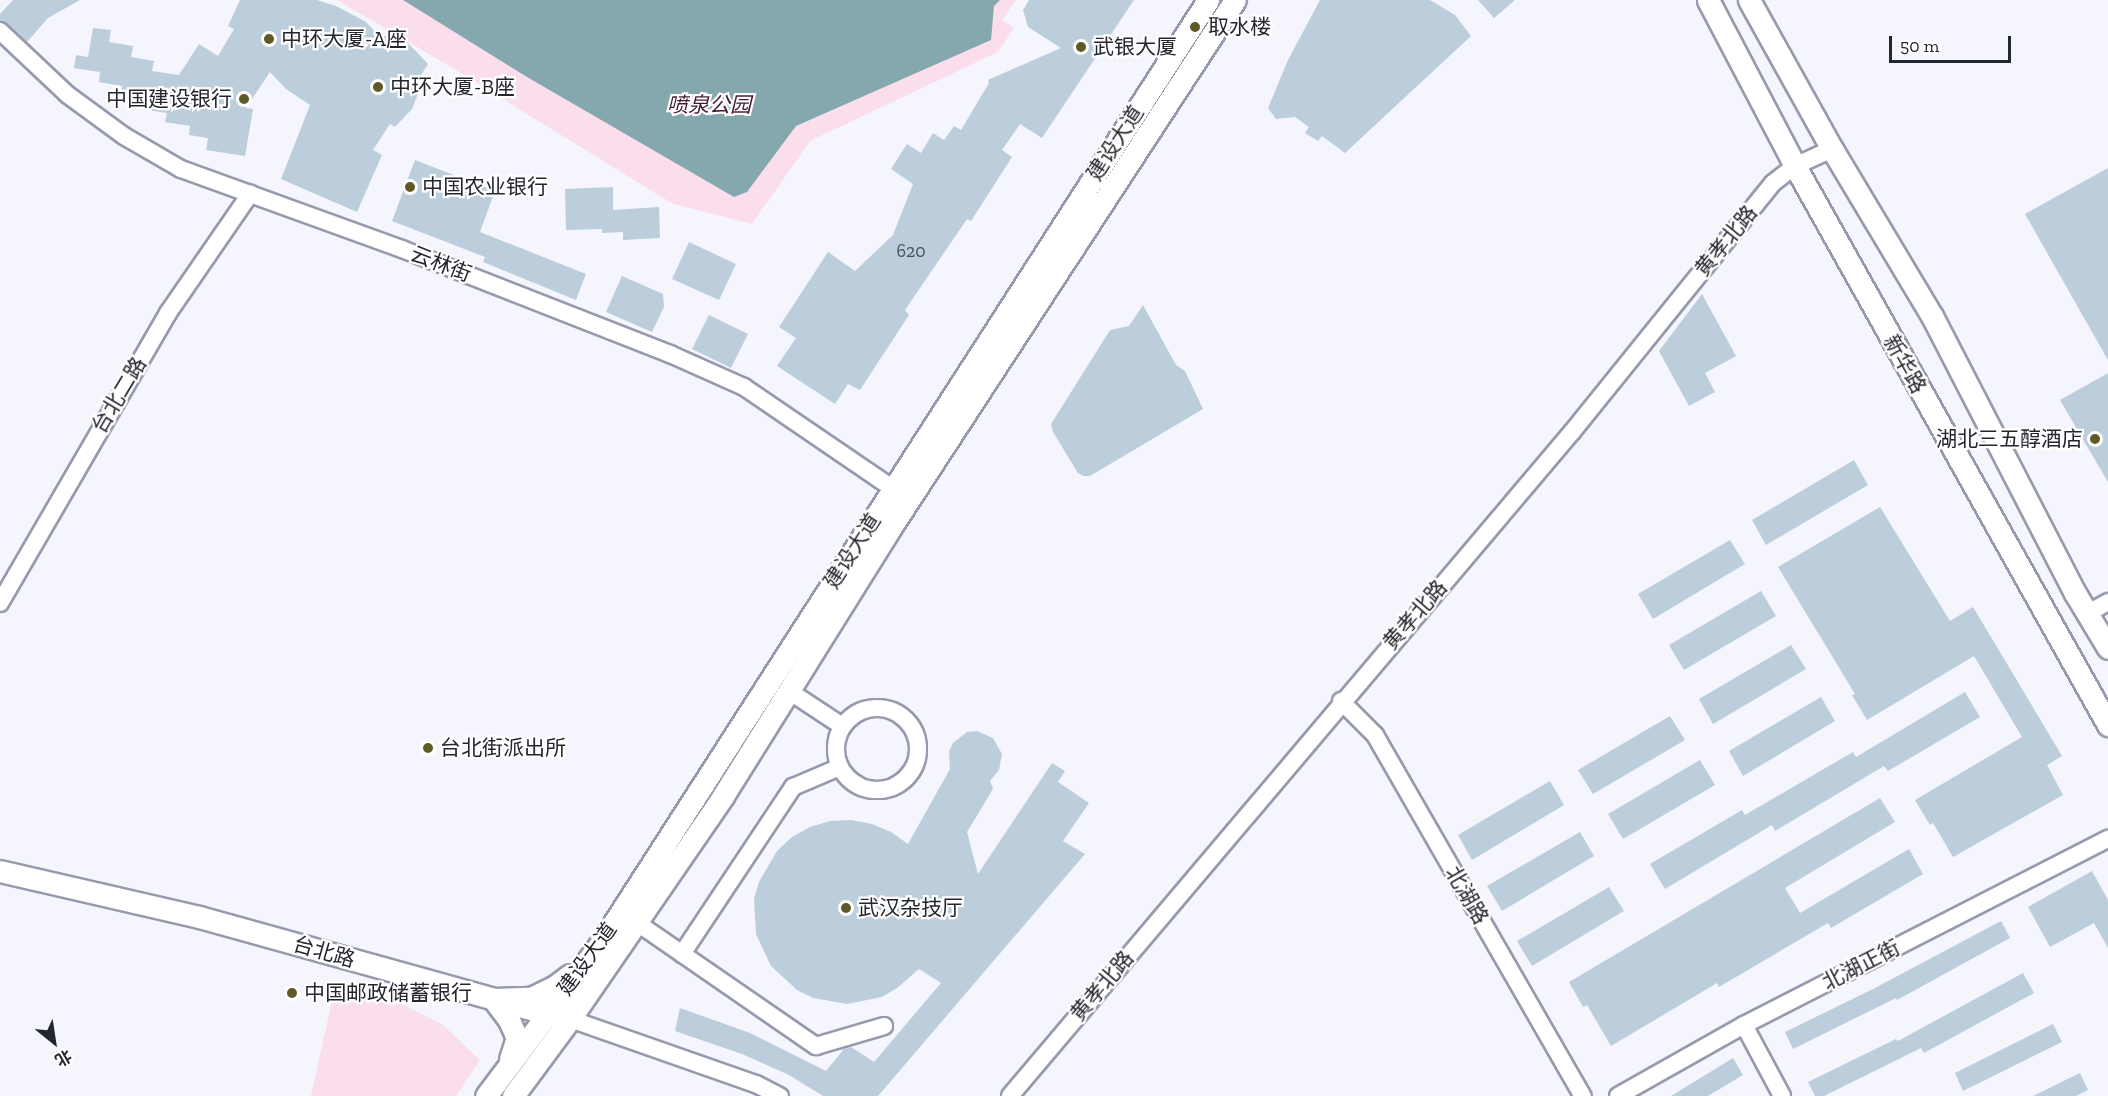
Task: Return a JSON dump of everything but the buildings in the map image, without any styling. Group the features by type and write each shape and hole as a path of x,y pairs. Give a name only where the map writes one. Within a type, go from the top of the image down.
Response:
{"main road":[{"name":"建设大道","path":"486,1096 603,940 1208,0"},
{"name":"建设大道","path":"513,1096 570,1019 723,796 891,526 1235,0"},
{"name":"新华路","path":"1708,0 1796,166 2108,725"},
{"path":"1749,0 1832,149 1932,316 2108,648"},
{"name":"台北路","path":"0,871 199,916 570,1019"},
{"path":"493,999 531,998 554,987 574,971 603,940"},
{"path":"493,999 509,1020 516,1038 506,1069"}],"street":[{"name":"云林街","path":"0,31 68,95 124,136 181,168 402,249 670,354 744,387 892,488"},
{"name":"黄孝北路","path":"1010,1096 1341,701 1572,432 1773,183 1796,166 1832,149"},
{"name":"台北二路","path":"0,603 168,314 250,194"},
{"path":"2088,614 2108,602"},
{"path":"789,691 842,726"},
{"name":"北湖路","path":"1341,701 1375,735 1583,1096"},
{"path":"878,707 891,710 911,725 919,750 910,774 901,783 888,789 874,790 860,787 848,778 840,767 836,754 837,739 842,726 852,716 865,709 878,707"},
{"path":"682,954 793,787 840,767"},
{"name":"北湖正街","path":"1618,1096 1744,1025 2108,839"},
{"path":"636,922 816,1046 884,1026"},
{"name":"台北路","path":"570,1019 746,1081 780,1096"},
{"path":"1744,1025 1782,1096"}],"green space":[{"name":"喷泉公园","path":"337,0 1016,0 1002,20 1014,28 998,52 810,141 752,224 673,204 451,67"},
{"path":"336,983 388,997 443,1025 480,1060 456,1096 311,1096"}],"water":[{"name":"喷泉公园","path":"403,0 1000,0 994,6 991,40 796,126 747,192 734,197 527,77"}],"place":[{"name":"取水楼","path":"1195,27"},
{"name":"中环大厦-A座","path":"269,39"},
{"name":"武银大厦","path":"1081,47"},
{"name":"中环大厦-B座","path":"378,87"},
{"name":"中国建设银行","path":"244,99"},
{"name":"中国农业银行","path":"410,187"},
{"name":"湖北三五醇酒店","path":"2095,439"},
{"name":"台北街派出所","path":"428,748"},
{"name":"武汉杂技厅","path":"846,908"},
{"name":"中国邮政储蓄银行","path":"292,993"}]}
